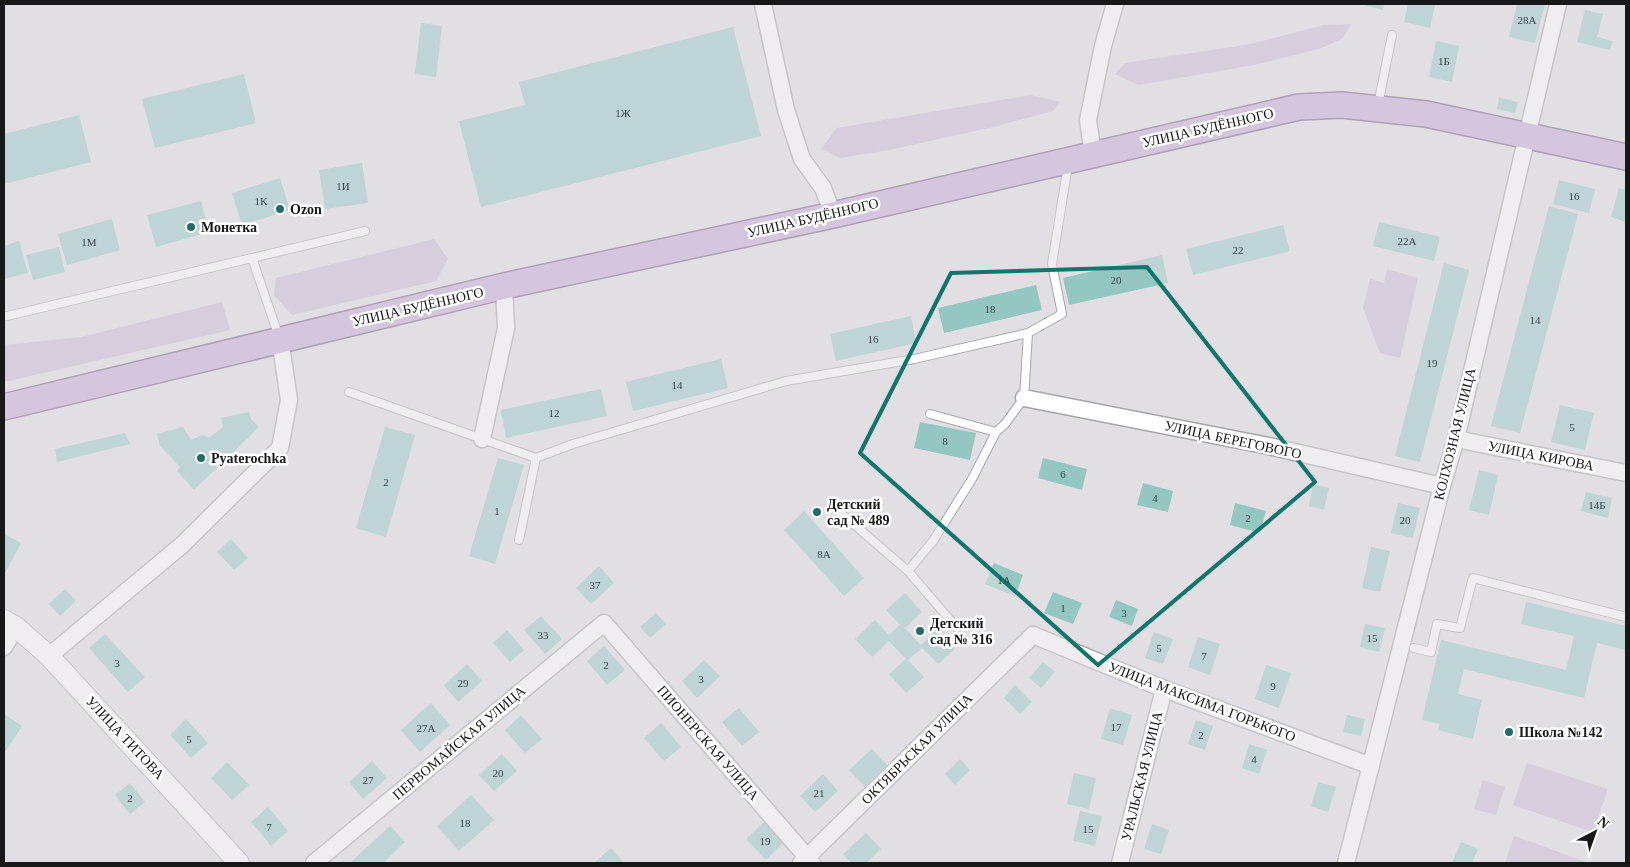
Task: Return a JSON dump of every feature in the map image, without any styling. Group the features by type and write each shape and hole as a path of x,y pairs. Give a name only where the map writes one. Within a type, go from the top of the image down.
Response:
{"main road":[{"name":"УЛИЦА БУДЁННОГО","path":"4,407 504,286 1069,161 1299,107 1342,105 1378,107 1526,135 1626,157"}],"street":[{"path":"763,4 786,110 802,159 823,188 833,214"},
{"path":"1093,154 1088,120 1103,46 1115,4"},
{"name":"КОЛХОЗНАЯ УЛИЦА","path":"1346,863 1442,486 1456,439 1490,269 1526,135 1558,4"},
{"path":"482,439 506,328 504,286"},
{"path":"49,656 182,545 280,448 289,400 280,339"},
{"name":"УЛИЦА БЕРЕГОВОГО","path":"1024,398 1269,446 1442,486"},
{"name":"УЛИЦА КИРОВА","path":"1456,439 1626,473"},
{"name":"ПИОНЕРСКАЯ УЛИЦА","path":"604,623 807,861"},
{"name":"ПЕРВОМАЙСКАЯ УЛИЦА","path":"314,863 604,623"},
{"path":"4,647 10,624"},
{"name":"УЛИЦА ТИТОВА","path":"10,624 49,656 240,863"},
{"name":"УЛИЦА МАКСИМА ГОРЬКОГО","path":"1033,635 1164,689 1371,766"},
{"name":"ОКТЯБРЬСКАЯ УЛИЦА","path":"807,861 1033,635"},
{"name":"УРАЛЬСКАЯ УЛИЦА","path":"1120,863 1164,689"}],"lane":[{"path":"1378,107 1392,35"},
{"path":"349,392 536,458 573,444 786,381 914,359 1028,333 1062,314 1052,264 1069,161"},
{"path":"7,316 365,231"},
{"path":"252,258 280,339"},
{"path":"908,571 933,541 972,479 996,432 1024,398 1028,333"},
{"path":"930,414 996,432"},
{"path":"519,540 536,458"},
{"path":"836,509 908,571 957,628"},
{"path":"1414,648 1431,652 1438,624 1460,628 1472,578 1626,617"}],"highlighted area":[{"path":"1147,267 1315,482 1098,665 860,453 951,273"}],"shaded area":[{"path":"1351,24 1342,39 1319,49 1254,65 1138,85 1115,74 1125,63 1251,44 1324,25"},
{"path":"1031,95 1060,102 1053,111 993,127 889,150 840,158 821,149 837,128"},
{"path":"434,239 448,259 436,281 292,315 274,295 276,278"},
{"path":"1387,269 1418,278 1400,358 1380,353 1363,308 1370,279 1384,283"},
{"path":"222,302 230,330 4,382 4,345 81,337"},
{"path":"1527,763 1608,789 1593,832 1513,805"},
{"path":"1483,780 1505,787 1496,815 1474,809"},
{"path":"1514,836 1589,863 1505,863"}],"building":[{"path":"1360,4 1384,4 1383,10"},
{"path":"1408,4 1435,4 1430,28 1404,22"},
{"path":"1517,4 1545,4 1535,43 1509,37"},
{"path":"1585,10 1603,14 1597,37 1612,41 1610,50 1577,42"},
{"path":"421,23 442,26 436,77 415,74"},
{"path":"733,27 761,136 481,207 459,121 525,105 519,82"},
{"path":"1436,41 1459,46 1452,82 1429,77"},
{"path":"244,74 256,123 155,148 142,99"},
{"path":"1499,98 1518,102 1515,113 1497,109"},
{"path":"79,115 91,162 4,184 4,134"},
{"path":"362,163 368,203 325,209 319,170"},
{"path":"280,178 290,210 242,225 232,193"},
{"path":"1559,180 1595,189 1589,213 1553,204"},
{"path":"1619,188 1626,190 1626,222 1611,217"},
{"path":"201,201 209,232 156,247 147,215"},
{"path":"1549,206 1578,214 1520,433 1491,426"},
{"path":"112,219 120,250 67,265 58,234"},
{"path":"1379,222 1440,237 1434,261 1373,246"},
{"path":"1283,225 1290,251 1193,275 1186,249"},
{"path":"19,241 28,273 4,279 4,246"},
{"path":"59,247 65,272 33,280 26,255"},
{"path":"1162,255 1168,283 1069,305 1063,278"},
{"path":"1444,263 1469,270 1420,462 1395,456"},
{"path":"1036,285 1042,310 944,333 938,308"},
{"path":"911,316 916,343 836,361 830,334"},
{"path":"721,359 728,388 633,411 626,382"},
{"path":"601,389 607,416 506,438 501,410"},
{"path":"1560,405 1594,413 1585,450 1551,442"},
{"path":"249,412 251,419 259,427 194,490 177,471 180,467 160,446 157,434 183,427 191,440 202,435 209,438 223,427 221,418"},
{"path":"920,422 976,433 970,460 914,448"},
{"path":"385,427 415,435 386,537 356,528"},
{"path":"125,433 130,444 57,462 55,449"},
{"path":"498,458 524,465 495,564 469,556"},
{"path":"1043,458 1087,469 1082,490 1038,478"},
{"path":"1479,470 1498,475 1489,515 1469,510"},
{"path":"1143,483 1173,491 1168,512 1137,505"},
{"path":"1313,484 1329,488 1324,510 1309,506"},
{"path":"1586,492 1612,498 1608,518 1581,511"},
{"path":"1235,503 1266,511 1260,533 1230,525"},
{"path":"1398,503 1420,508 1413,538 1391,533"},
{"path":"804,511 864,578 844,596 784,530"},
{"path":"4,534 21,543 4,575"},
{"path":"231,539 248,558 234,570 217,552"},
{"path":"1371,547 1390,551 1380,592 1362,588"},
{"path":"994,563 1023,575 1015,596 985,584"},
{"path":"599,566 614,583 591,604 576,588"},
{"path":"65,589 76,601 60,616 49,604"},
{"path":"1053,592 1082,603 1073,624 1044,613"},
{"path":"905,593 922,612 905,628 921,645 937,630 955,649 938,664 922,648 908,660 924,677 906,693 889,674 906,659 889,641 872,657 855,639 875,620 889,635 900,625 886,610"},
{"path":"1116,600 1138,609 1132,626 1109,617"},
{"path":"1526,602 1626,626 1626,650 1597,643 1584,698 1464,669 1458,694 1482,700 1473,739 1438,730 1440,724 1422,720 1441,640 1566,670 1574,636 1521,624"},
{"path":"656,613 666,624 650,638 640,627"},
{"path":"541,616 562,639 545,654 524,630"},
{"path":"1365,624 1385,628 1379,652 1360,647"},
{"path":"507,630 524,650 510,662 493,643"},
{"path":"1154,632 1173,639 1163,664 1145,658"},
{"path":"105,634 145,677 128,692 89,648"},
{"path":"1198,637 1220,644 1210,675 1188,667"},
{"path":"604,646 625,670 607,685 587,661"},
{"path":"704,660 720,676 697,698 682,681"},
{"path":"1043,662 1055,672 1041,688 1029,678"},
{"path":"467,664 482,681 458,702 444,685"},
{"path":"1266,665 1291,673 1279,708 1255,699"},
{"path":"1015,685 1032,702 1020,714 1004,698"},
{"path":"431,703 450,725 420,752 401,730"},
{"path":"739,708 759,732 742,746 722,722"},
{"path":"1110,708 1132,715 1123,745 1101,739"},
{"path":"4,714 22,726 6,751 4,750"},
{"path":"521,715 542,739 525,753 505,730"},
{"path":"1347,715 1365,719 1361,736 1343,732"},
{"path":"186,719 208,743 191,758 170,735"},
{"path":"1196,720 1213,726 1205,750 1188,744"},
{"path":"661,723 681,747 664,761 644,738"},
{"path":"1249,744 1267,750 1259,774 1242,768"},
{"path":"872,749 887,765 865,787 849,770"},
{"path":"502,754 517,771 494,791 479,775"},
{"path":"960,759 970,770 955,785 945,774"},
{"path":"372,761 387,778 363,799 349,782"},
{"path":"227,762 249,785 232,800 211,778"},
{"path":"1074,773 1096,778 1089,809 1067,804"},
{"path":"823,774 838,791 815,812 800,796"},
{"path":"1318,782 1336,787 1328,812 1311,806"},
{"path":"130,783 145,802 130,814 115,795"},
{"path":"471,795 494,820 459,851 437,826"},
{"path":"268,807 288,831 271,846 251,822"},
{"path":"1080,811 1102,816 1095,846 1073,841"},
{"path":"764,822 784,842 766,860 746,839"},
{"path":"1152,824 1169,830 1161,854 1144,849"},
{"path":"390,826 405,842 383,863 350,863"},
{"path":"866,833 881,849 866,863 851,863 843,854"},
{"path":"1461,842 1478,849 1472,863 1452,863"},
{"path":"611,848 624,863 594,863"}],"place":[{"name":"Ozon","path":"280,209"},
{"name":"Монетка","path":"191,227"},
{"name":"Pyaterochka","path":"201,458"},
{"name":"Детский сад № 489","path":"817,512"},
{"name":"Детский сад № 316","path":"920,631"},
{"name":"Школа №142","path":"1509,732"}]}
